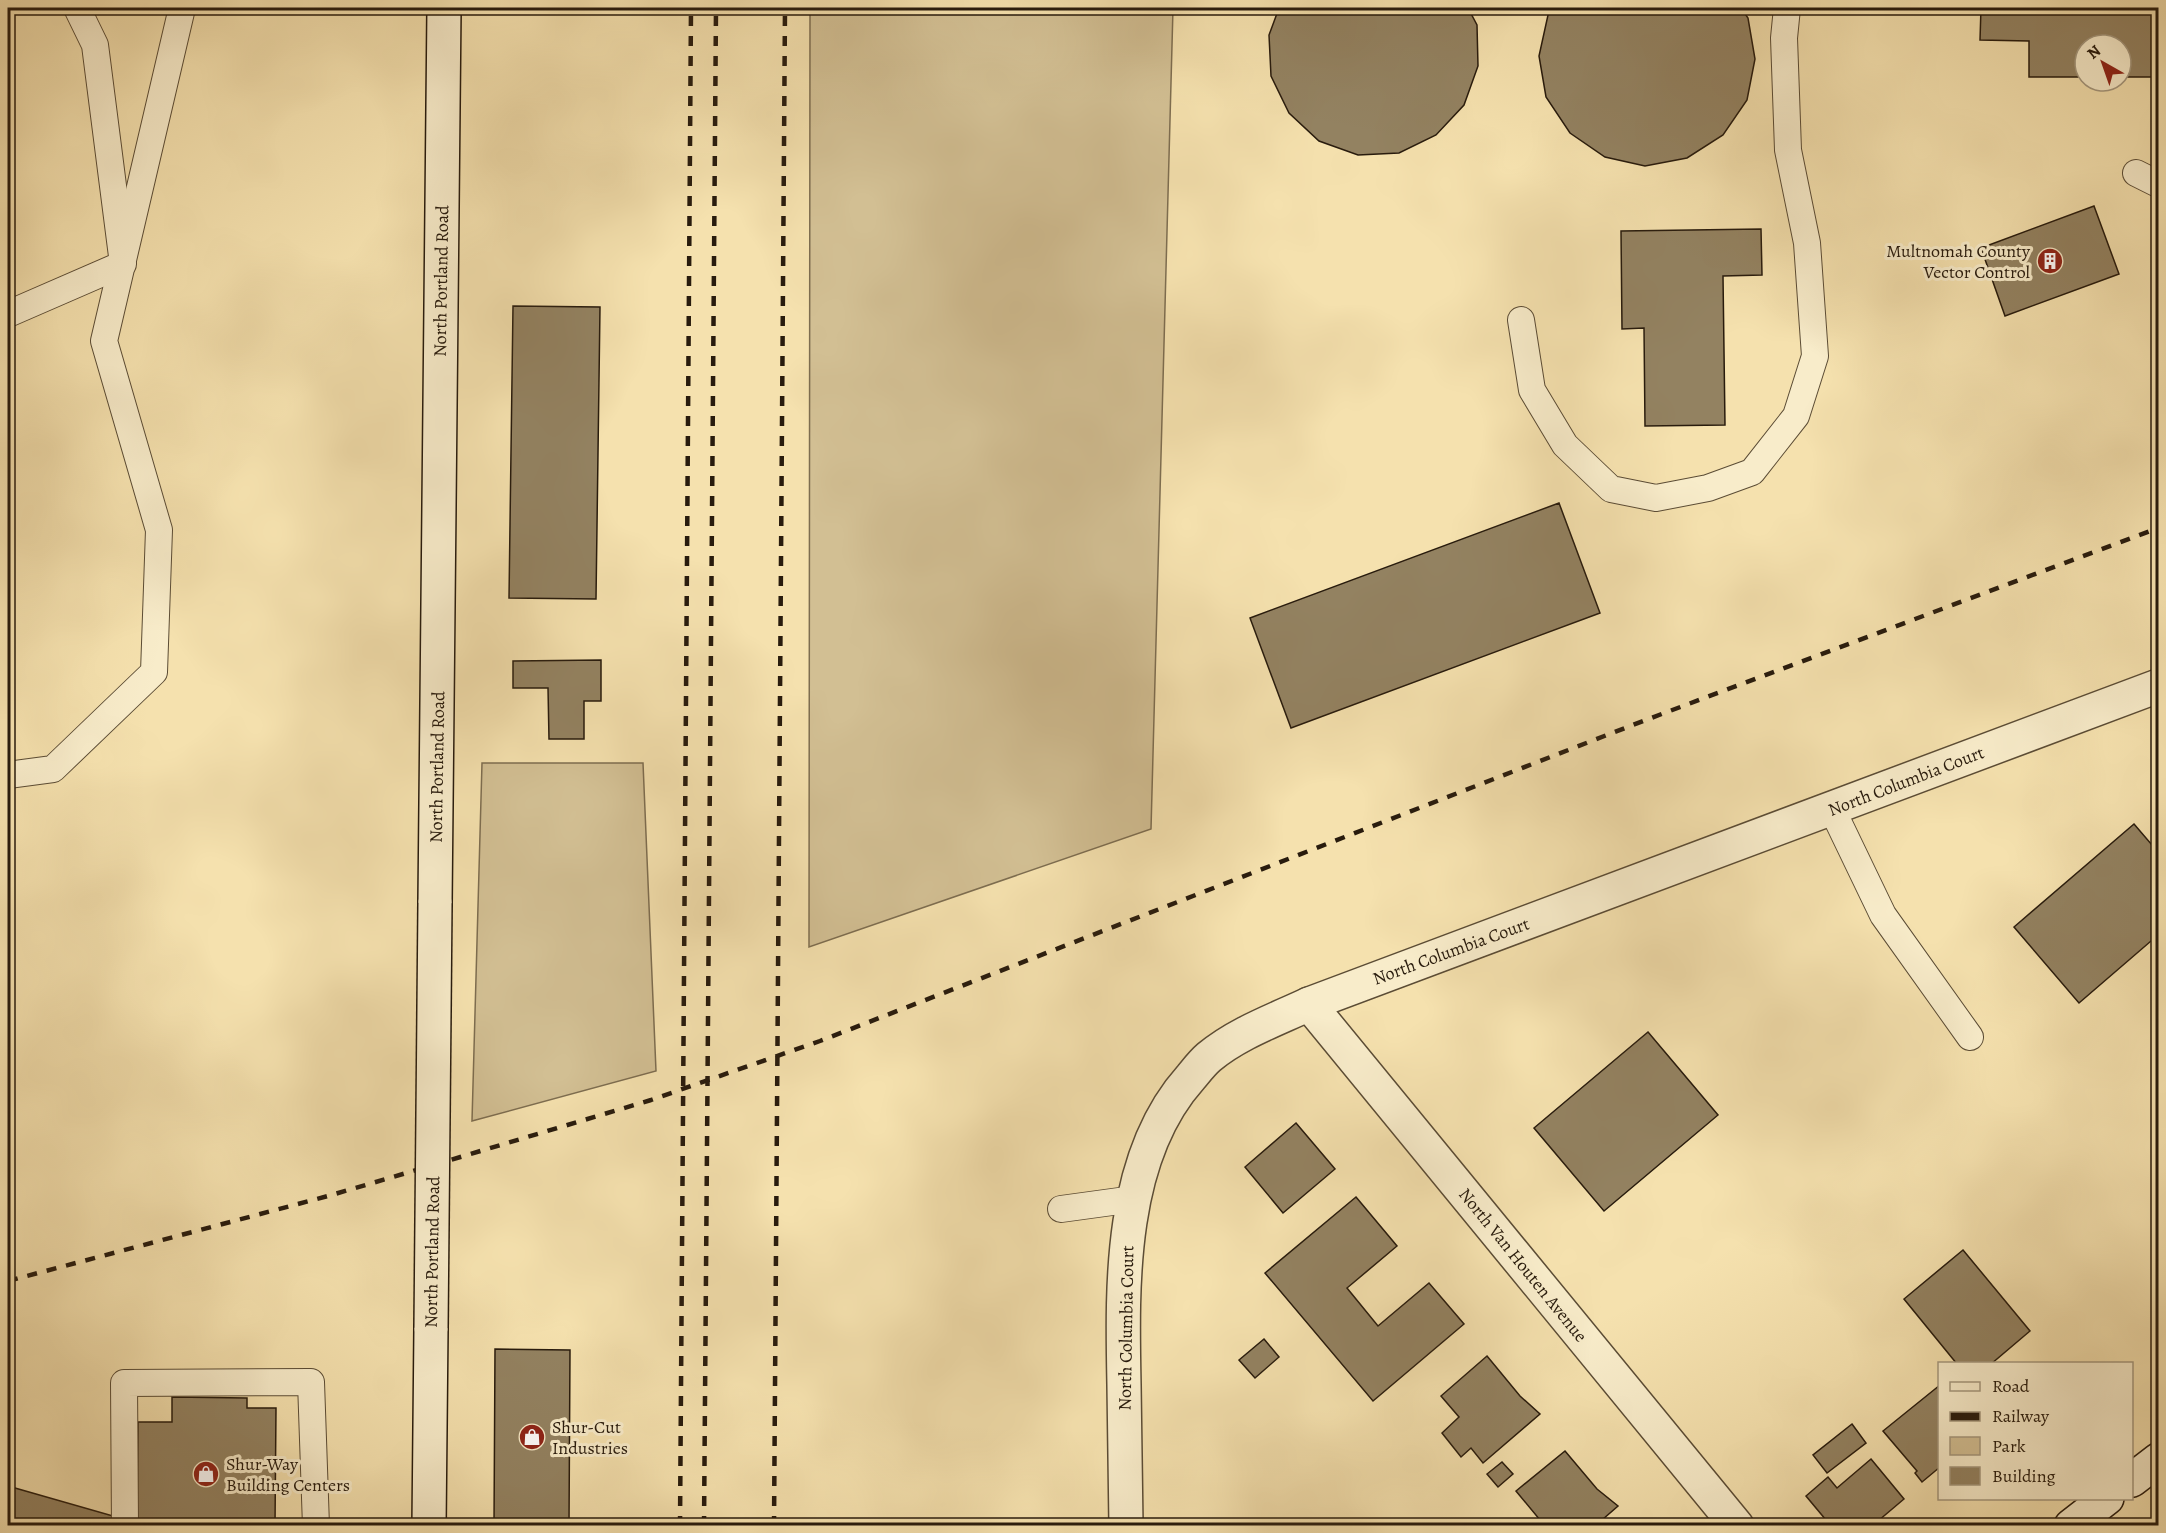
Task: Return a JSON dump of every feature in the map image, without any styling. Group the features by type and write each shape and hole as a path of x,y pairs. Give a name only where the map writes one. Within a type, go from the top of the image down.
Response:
{"street":[{"name":"North Portland Road","path":"429,1526 444,8"},
{"name":"North Columbia Court","path":"1126,1526 1124,1272 1134,1199 1153,1137 1174,1096 1208,1058 1245,1034 1309,1004 2158,686"},
{"name":"North Van Houten Avenue","path":"1309,1004 1737,1526"},
{"path":"2133,1479 2158,1460"},
{"path":"2071,1526 2104,1500"}],"lane":[{"path":"77,8 95,45 123,264"},
{"path":"8,775 53,769 154,672 159,530 104,341 182,8"},
{"path":"1521,320 1532,390 1565,445 1611,489 1656,498 1708,488 1752,472 1796,416 1815,356 1807,243 1788,150 1784,38 1787,8"},
{"path":"8,314 123,264"},
{"path":"1832,809 1883,915 1970,1037"},
{"path":"1061,1209 1134,1199"},
{"path":"126,1526 124,1383 311,1382 316,1526"}],"green space":[{"path":"810,8 1173,8 1151,829 809,947"},
{"path":"482,763 643,763 656,1071 472,1121"}],"building":[{"path":"1279,8 1468,8 1477,25 1478,66 1464,105 1436,135 1399,153 1358,155 1319,141 1289,113 1271,76 1269,35"},
{"path":"1553,8 1741,8 1748,18 1755,59 1747,100 1723,135 1687,158 1645,166 1605,157 1570,133 1546,97 1539,56 1548,15"},
{"path":"1981,8 2158,8 2158,77 2133,77 2133,33 2073,33 2073,77 2029,77 2029,41 1980,40"},
{"name":"Multnomah County Vector Control","path":"2094,206 2119,274 2005,316 1981,248"},
{"path":"1761,229 1762,275 1723,276 1725,425 1645,426 1644,328 1622,329 1621,231"},
{"path":"513,306 600,307 596,599 509,598"},
{"path":"1559,503 1600,613 1291,728 1250,618"},
{"path":"601,660 601,701 584,701 584,739 549,739 548,688 513,688 513,661"},
{"path":"2134,824 2158,852 2158,935 2079,1003 2014,927"},
{"path":"1648,1032 1718,1115 1604,1211 1534,1128"},
{"path":"1296,1123 1335,1169 1283,1213 1245,1167"},
{"path":"1356,1197 1397,1246 1347,1288 1378,1326 1429,1283 1464,1324 1373,1401 1265,1273"},
{"path":"1963,1250 2030,1331 1993,1362 1955,1362 1904,1299"},
{"path":"1264,1339 1279,1357 1255,1378 1239,1360"},
{"name":"Shur-Cut Industries","path":"495,1349 570,1350 569,1525 494,1525"},
{"path":"1487,1356 1520,1396 1540,1414 1483,1463 1471,1448 1461,1457 1442,1433 1459,1417 1441,1396"},
{"path":"1938,1387 1938,1469 1922,1482 1915,1473 1917,1471 1883,1431"},
{"name":"Shur-Way Building Centers","path":"172,1397 247,1398 247,1408 276,1408 275,1526 137,1526 138,1422 172,1422"},
{"path":"1852,1424 1866,1443 1827,1473 1813,1455"},
{"path":"1565,1451 1597,1489 1618,1506 1595,1526 1545,1526 1516,1491"},
{"path":"1871,1459 1904,1499 1872,1526 1831,1526 1806,1496 1828,1477 1837,1488"},
{"path":"1502,1462 1513,1474 1498,1487 1487,1474"},
{"path":"8,1486 113,1516 111,1526 8,1526"}],"railway":[{"path":"680,1526 691,8"},
{"path":"704,1526 716,8"},
{"path":"774,1526 785,8"},
{"path":"8,1281 328,1196 437,1164 651,1100 820,1041 1643,721 2158,528"}],"place":[{"name":"Multnomah County Vector Control","path":"2050,261"},
{"name":"Shur-Cut Industries","path":"532,1437"},
{"name":"Shur-Way Building Centers","path":"206,1474"}]}
